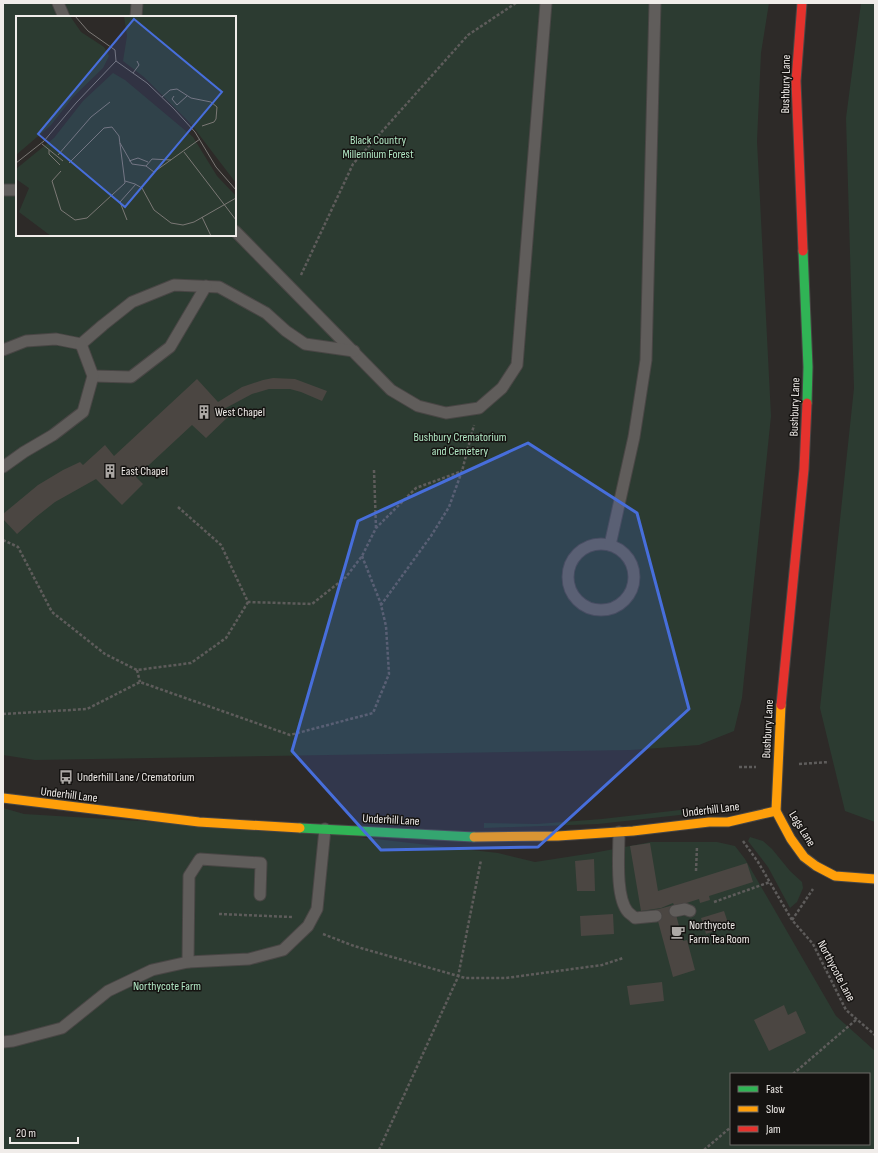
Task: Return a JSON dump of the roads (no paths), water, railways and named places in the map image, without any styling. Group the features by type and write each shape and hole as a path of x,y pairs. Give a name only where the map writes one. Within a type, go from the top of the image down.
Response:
{"street":[{"name":"Bushbury Lane","path":"776,811 780,718 804,469 808,367 796,81 802,3"},
{"name":"Underhill Lane","path":"3,798 199,822 485,838 558,836 619,832 709,822 728,822 776,811"},
{"name":"Legs Lane","path":"776,811 804,857 835,876 875,879"}],"lane":[{"path":"58,3 64,16"},
{"path":"136,16 137,3"},
{"path":"236,232 391,390 418,406 446,413 478,408 502,388 516,364 546,3"},
{"path":"610,544 634,437 646,360 655,3"},
{"path":"3,190 16,190"},
{"path":"81,344 132,302 174,285 219,287 266,312 286,331 305,344 354,351"},
{"path":"93,376 131,377 170,347 206,286"},
{"path":"3,350 26,341 56,339 81,344"},
{"path":"3,467 24,452 53,435 83,412 93,376 81,344"},
{"path":"610,544 620,549 628,556 633,566 635,576 633,588 628,597 620,605 610,609 589,609 579,602 572,594 568,584 568,572 571,562 578,553 587,546 610,544"},
{"path":"3,1042 13,1041 62,1028 108,991 152,970 188,962 249,959 283,950 308,926 317,909 325,829"},
{"path":"619,832 620,893 624,905 628,912 635,918 656,916"},
{"path":"188,962 188,876 200,859 261,863 260,895"},
{"path":"675,910 685,909 690,911"}],"place":[{"name":"West Chapel","path":"204,412"},
{"name":"East Chapel","path":"110,471"},
{"name":"Underhill Lane / Crematorium","path":"66,777"},
{"name":"Northycote Farm Tea Room","path":"678,932"}],"park label":[{"name":"Black Country Millennium Forest","path":"378,147"},
{"name":"Bushbury Crematorium and Cemetery","path":"460,444"},
{"name":"Northycote Farm","path":"167,986"}]}
